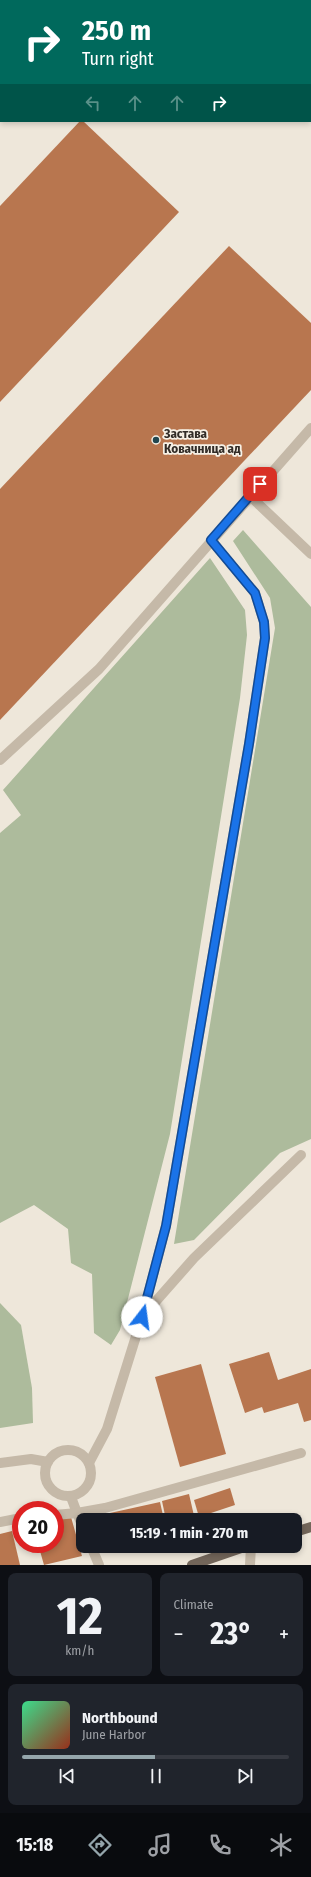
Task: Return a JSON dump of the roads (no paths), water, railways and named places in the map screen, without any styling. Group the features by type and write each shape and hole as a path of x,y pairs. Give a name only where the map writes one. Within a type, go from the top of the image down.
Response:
{"main road":[{"path":"192,1565 227,1553"}],"street":[{"path":"0,760 99,669 311,428"},
{"path":"250,496 311,554"},
{"path":"89,1463 107,1429 142,1317 166,1226 249,744 265,638 264,622 255,593 211,540"},
{"path":"142,1317 194,1258 301,1155"},
{"path":"67,1450 82,1454 89,1463 91,1471 90,1481 83,1491 71,1497 60,1496 48,1487 44,1471 48,1462 58,1451 67,1450"},
{"path":"71,1497 77,1513 104,1508 301,1453"},
{"path":"0,1463 31,1460 48,1462"},
{"path":"64,1514 76,1513"},
{"path":"0,1522 12,1520"},
{"path":"94,1553 99,1565"},
{"path":"250,1565 251,1553"}],"place":[{"name":"Застава Ковачница ад","path":"156,440"}]}
